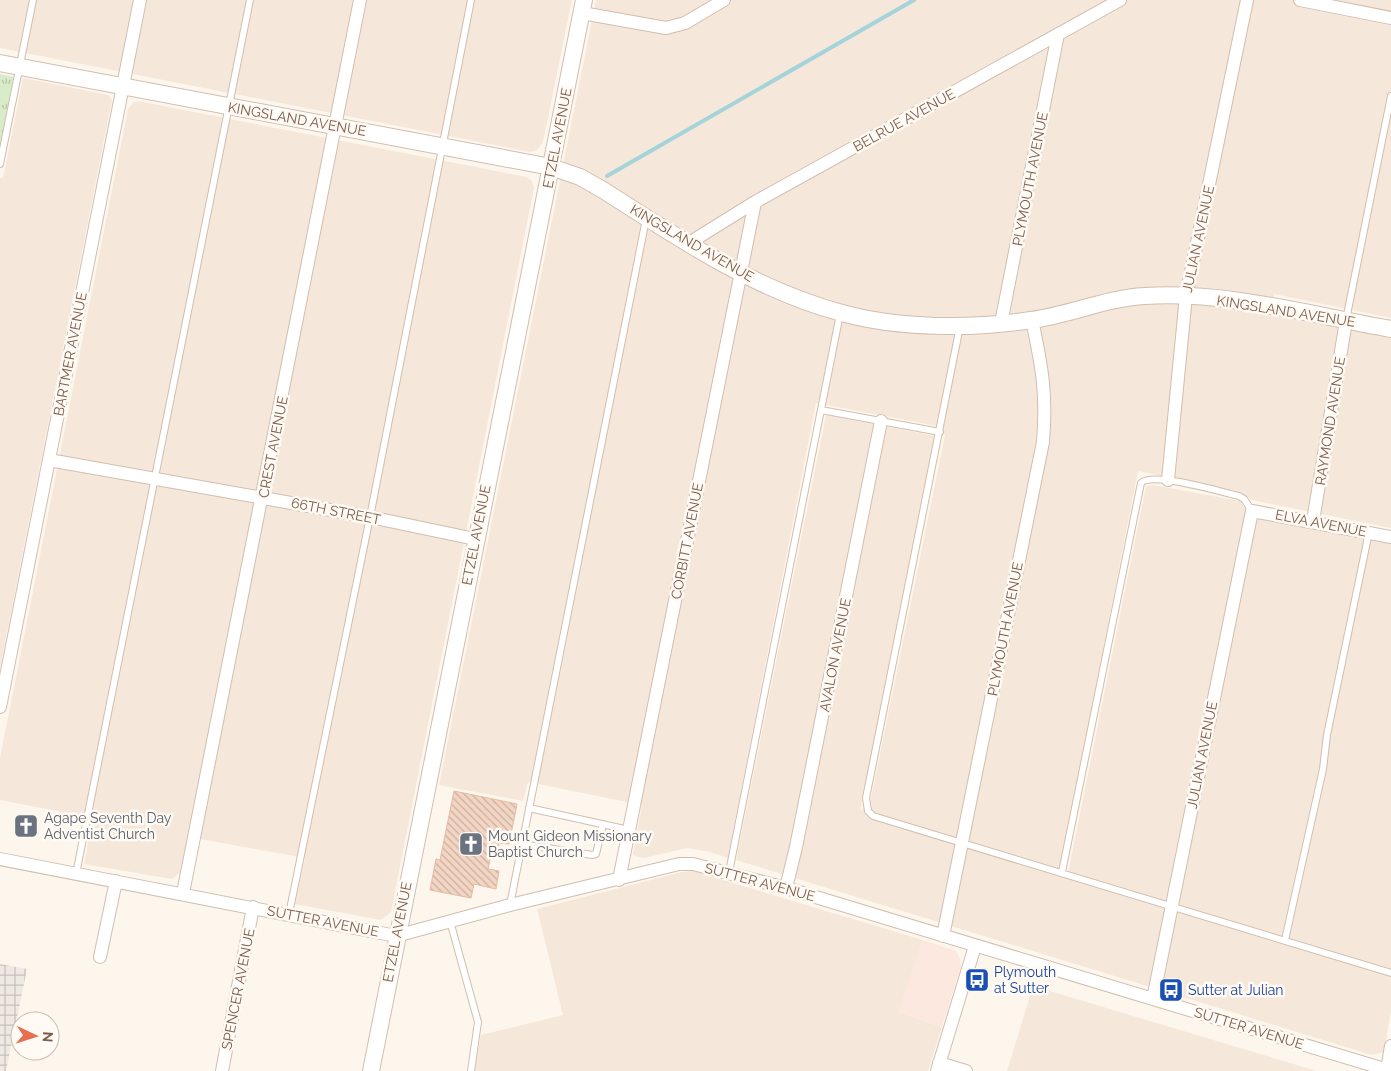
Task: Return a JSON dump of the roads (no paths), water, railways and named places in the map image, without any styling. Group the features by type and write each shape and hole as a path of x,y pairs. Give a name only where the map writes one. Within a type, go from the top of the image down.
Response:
{"street":[{"name":"BARTMER AVENUE","path":"0,707 140,0"},
{"name":"CREST AVENUE","path":"184,893 360,0"},
{"path":"583,7 666,28 685,24 724,0"},
{"name":"BELRUE AVENUE","path":"689,243 755,202 1120,0"},
{"name":"JULIAN AVENUE","path":"1168,480 1186,296 1247,0"},
{"path":"1300,0 1391,18"},
{"name":"ETZEL AVENUE","path":"370,1071 583,7"},
{"name":"PLYMOUTH AVENUE","path":"1002,323 1058,34"},
{"name":"KINGSLAND AVENUE","path":"0,63 551,167 580,177 741,274 802,300 840,313 884,322 933,326 1002,323 1032,320 1109,301 1144,296 1186,296 1259,304 1391,329"},
{"name":"CORBITT AVENUE","path":"619,880 755,202"},
{"name":"PLYMOUTH AVENUE","path":"943,936 1043,442 1046,406 1044,375 1032,320"},
{"name":"RAYMOND AVENUE","path":"1313,521 1346,321"},
{"name":"AVALON AVENUE","path":"786,888 798,837 881,421"},
{"name":"66TH STREET","path":"49,460 155,480 263,497 475,539"},
{"name":"JULIAN AVENUE","path":"1153,999 1252,510"},
{"name":"ELVA AVENUE","path":"1252,510 1391,537"},
{"name":"SUTTER AVENUE","path":"0,859 184,893 396,936 510,905 679,864 692,864 786,888 1389,1070"},
{"path":"100,957 116,881"},
{"name":"SPENCER AVENUE","path":"222,1071 253,907"},
{"path":"966,1071 938,1067 975,946"},
{"path":"1389,1070 1391,1046"}],"lane":[{"path":"0,164 33,0"},
{"path":"76,874 250,0"},
{"path":"289,914 370,517 471,0"},
{"path":"1346,321 1391,96"},
{"path":"510,905 646,217"},
{"path":"729,872 840,313"},
{"path":"960,325 866,805 873,816 1391,973"},
{"path":"821,410 940,432"},
{"path":"1062,872 1141,483 1148,479 1168,480 1239,496 1252,510"},
{"path":"1285,940 1323,769 1369,532"},
{"path":"529,808 629,830"},
{"path":"522,844 592,856 596,854 603,824"},
{"path":"450,921 478,1022 471,1071"}],"waterway":[{"path":"607,176 914,0"}],"place":[{"name":"Agape Seventh Day Adventist Church","path":"26,826"},
{"name":"Mount Gideon Missionary Baptist Church","path":"471,844"},
{"name":"Plymouth at Sutter","path":"977,980"},
{"name":"Sutter at Julian","path":"1171,990"}]}
